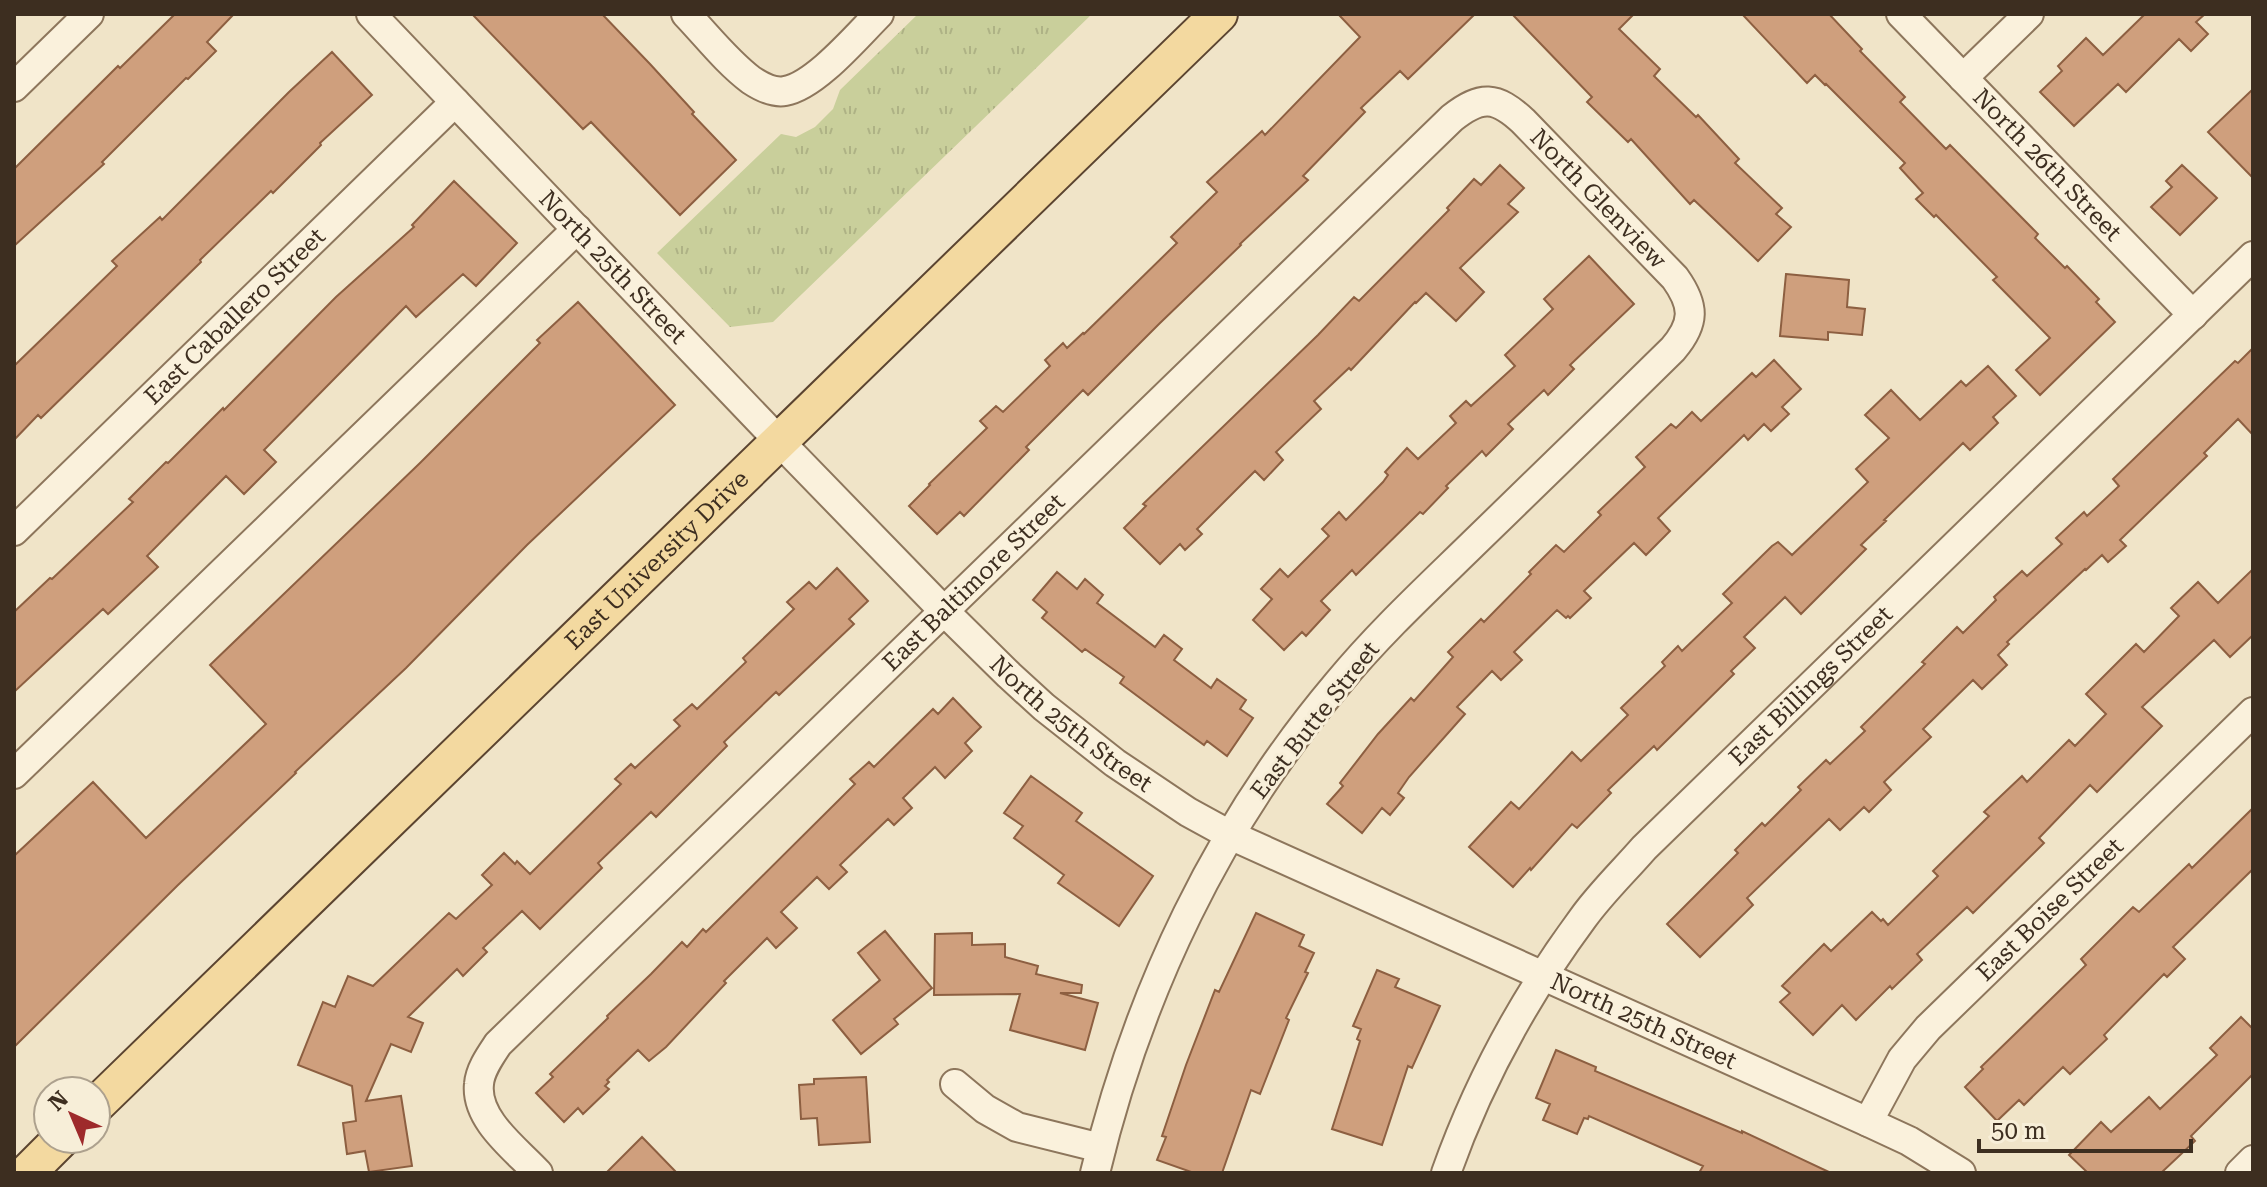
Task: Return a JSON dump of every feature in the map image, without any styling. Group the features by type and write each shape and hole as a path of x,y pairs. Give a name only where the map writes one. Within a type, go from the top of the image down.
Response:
{"main road":[{"name":"East University Drive","path":"112,1089 1219,14"},
{"path":"27,1173 45,1155"}],"street":[{"path":"14,87 89,14"},
{"name":"North 25th Street","path":"371,14 944,611 1009,675 1080,736 1151,788 1230,835 1868,1122 1909,1141 1961,1173"},
{"path":"686,14 748,77 768,89 782,92 811,80 879,14"},
{"name":"North 26th Street","path":"1901,14 2193,315"},
{"path":"1963,78 2029,14"},
{"name":"North Glenview","path":"1488,100 1500,104 1523,121 1675,278 1691,313"},
{"name":"East Baltimore Street","path":"538,1173 487,1117 480,1101 478,1085 482,1070 498,1044 1452,118 1475,102 1488,100"},
{"name":"East Caballero Street","path":"14,531 455,102"},
{"path":"14,774 577,229"},
{"name":"East Billings Street","path":"1446,1173 1460,1134 1494,1062 1542,977 1584,916 1644,848 2253,256"},
{"name":"East Butte Street","path":"1098,1160 1111,1110 1150,996 1184,918 1230,835 1283,756 1337,684 1400,615 1673,349 1688,327 1691,313"},
{"name":"East Boise Street","path":"1868,1122 1897,1067 1922,1035 2253,712"},
{"path":"955,1084 985,1109 1017,1127 1098,1160"},
{"path":"2240,1173 2253,1160"}],"green space":[{"path":"918,14 1092,14 773,322 730,327 657,253 781,134 796,137 815,127 833,109 840,90"}],"building":[{"path":"175,14 234,14 207,42 216,51 102,162 104,164 14,246 14,169"},
{"path":"472,14 602,14 736,160 680,215 591,122 583,129"},
{"path":"1338,14 1475,14 1408,79 1400,71 1361,108 1365,112 1303,176 1308,180 1088,395 1083,390 964,516 960,512 937,534 909,506 987,428 980,421 996,406 1003,412 1050,366 1045,360 1063,343 1067,348 1084,334 1177,243 1171,237 1217,192 1207,182 1262,131 1265,135 1360,37"},
{"path":"1512,14 1634,14 1619,29 1660,69 1654,76 1696,117 1698,115 1739,159 1735,163 1782,208 1776,214 1791,227 1758,261 1694,200 1690,204 1631,139 1628,142 1587,102 1592,97"},
{"path":"1742,14 1829,14 1905,97 1900,102 1946,149 1950,145 2038,234 2035,238 2099,299 2096,302 2115,322 2040,395 2016,370 2050,338 1993,280 1997,277 1916,199 1923,193 1900,168 1905,163 1815,75 1807,83"},
{"path":"2145,14 2205,14 2196,22 2208,34 2191,51 2179,39 2126,92 2118,84 2074,126 2040,92 2062,71 2058,66 2086,38 2103,55"},
{"path":"332,52 372,95 41,418 38,415 14,440 14,366 117,266 112,261 160,217 162,220"},
{"path":"2253,89 2253,178 2208,132"},
{"path":"1500,165 1524,188 1508,204 1518,212 1460,268 1484,292 1456,321 1426,293 1415,302 1351,370 1349,368 1314,401 1321,409 1276,452 1283,460 1264,480 1255,471 1197,529 1202,534 1185,550 1180,544 1160,564 1124,528 1146,506 1143,504 1354,297 1359,301 1449,210 1447,208 1474,179 1481,185"},
{"path":"2182,165 2217,198 2180,235 2151,207 2172,187 2166,181"},
{"path":"454,181 517,243 476,286 463,274 416,317 406,306 264,450 276,462 244,494 226,476 147,556 158,567 108,614 103,609 14,692 14,612 133,502 129,499 224,410 336,297 414,227 412,225"},
{"path":"1589,256 1634,304 1570,365 1574,369 1548,395 1544,390 1508,424 1513,429 1486,456 1482,451 1423,514 1420,512 1356,575 1352,570 1321,601 1330,610 1306,636 1302,632 1284,650 1253,620 1272,599 1261,589 1280,569 1288,577 1329,536 1322,529 1339,512 1346,520 1383,482 1388,475 1385,472 1407,448 1418,459 1456,423 1450,416 1466,401 1471,406 1515,366 1505,355 1553,309 1544,299"},
{"path":"1786,274 1849,280 1847,307 1865,309 1862,335 1828,332 1828,340 1780,336"},
{"path":"578,302 675,405 527,545 406,668 178,885 14,1047 14,856 93,782 146,838 266,724 210,665 420,463 540,343 537,340"},
{"path":"2253,348 2253,435 2238,419 2204,453 2207,456 2120,540 2126,546 2108,562 2102,555 2007,642 2009,644 1998,655 2007,665 1982,689 1973,680 1923,729 1931,737 1884,782 1891,790 1869,812 1864,807 1840,830 1829,819 1747,898 1753,905 1700,957 1667,924 1738,853 1735,850 1762,823 1765,826 1801,790 1798,787 1826,760 1830,764 1865,731 1861,727 1925,664 1922,662 1957,627 1963,633 2022,571 2027,576 2062,544 2056,538 2084,512 2087,516 2119,486 2113,479 2235,361 2238,363"},
{"path":"1774,360 1801,389 1782,407 1789,414 1771,431 1764,424 1748,440 1744,435 1658,518 1670,531 1646,555 1634,543 1584,591 1591,598 1570,618 1557,610 1514,652 1522,660 1501,680 1492,671 1457,707 1465,714 1409,777 1398,793 1404,798 1390,815 1382,808 1362,833 1327,804 1378,734 1411,698 1414,701 1453,657 1448,652 1481,619 1484,622 1556,545 1564,552 1601,515 1598,512 1645,467 1636,457 1671,424 1676,428 1692,412 1701,421 1752,373 1756,377"},
{"path":"1988,366 2016,396 1993,417 1998,423 1970,450 1963,443 1884,520 1861,545 1866,549 1801,614 1785,597 1744,637 1755,648 1731,671 1734,674 1657,750 1654,746 1608,790 1611,793 1577,828 1572,824 1513,887 1469,847 1511,802 1519,809 1572,752 1581,761 1628,715 1621,708 1665,666 1662,662 1678,646 1682,651 1732,603 1723,594 1772,546 1778,542 1792,555 1868,482 1856,469 1889,438 1865,415 1891,390 1920,420 1961,381 1966,386"},
{"path":"837,568 868,601 849,619 854,624 724,742 727,746 656,817 651,812 598,863 602,868 540,929 522,911 483,948 487,952 463,976 457,969 408,1017 423,1023 411,1052 391,1044 366,1101 401,1096 412,1166 369,1172 365,1151 347,1154 343,1123 356,1121 352,1086 298,1065 323,1002 335,1007 348,976 373,986 449,913 456,919 492,885 482,875 504,853 530,874 621,784 615,779 631,764 635,768 680,726 674,720 692,704 697,709 746,662 743,658 794,609 787,602 809,582 816,589"},
{"path":"2253,569 2253,635 2230,657 2214,640 2142,707 2162,726 2097,792 2090,785 2039,838 2044,843 1973,913 1967,907 1917,954 1922,960 1892,989 1890,986 1856,1020 1842,1005 1813,1035 1780,1002 1790,993 1782,986 1824,944 1831,951 1872,912 1888,925 1938,876 1933,871 1989,816 1984,812 2022,776 2027,782 2069,740 2075,746 2106,714 2086,694 2136,644 2144,652 2179,616 2171,608 2198,582 2218,603"},
{"path":"1057,572 1077,589 1085,579 1103,595 1097,603 1155,647 1164,635 1182,649 1174,660 1211,688 1217,679 1246,700 1240,709 1253,718 1227,756 1207,741 1204,745 1120,683 1124,677 1085,649 1082,652 1042,618 1047,612 1033,600"},
{"path":"953,698 981,727 965,743 972,751 945,778 935,767 903,798 912,808 894,825 888,819 840,865 847,872 829,889 817,877 781,912 797,928 776,948 767,938 666,1047 649,1061 638,1050 607,1080 609,1082 605,1086 609,1089 583,1114 578,1108 564,1122 536,1093 553,1077 550,1074 682,942 687,947 703,929 706,932 855,784 850,779 869,762 874,767 933,709 938,714"},
{"path":"1031,776 1082,813 1076,821 1153,876 1119,926 1058,883 1064,875 1014,838 1023,826 1004,813"},
{"path":"2253,808 2253,869 2173,947 2185,959 2167,977 2164,974 2104,1035 2107,1039 2070,1074 2063,1067 2024,1105 2019,1100 1997,1121 1965,1087 1983,1069 1981,1067 2086,965 2081,959 2133,907 2139,912 2189,864 2192,868"},
{"path":"1256,913 1304,935 1299,946 1314,953 1305,972 1308,973 1286,1018 1289,1020 1260,1094 1251,1090 1222,1173 1194,1173 1157,1160 1166,1137 1162,1136 1215,990 1219,992"},
{"path":"885,931 932,988 894,1019 898,1024 861,1054 833,1020 880,980 858,953"},
{"path":"972,933 972,945 1005,944 1005,957 1038,966 1036,974 1082,985 1081,993 1060,993 1098,1003 1085,1050 1010,1030 1020,994 934,995 935,934"},
{"path":"1377,970 1399,979 1395,987 1440,1006 1412,1068 1408,1066 1382,1145 1332,1129 1360,1041 1357,1039 1361,1029 1353,1026"},
{"path":"2241,1017 2253,1029 2253,1074 2191,1136 2195,1141 2161,1173 2088,1173 2069,1155 2101,1122 2111,1132 2149,1097 2160,1109 2217,1055 2210,1048"},
{"path":"1556,1050 1596,1067 1595,1071 1742,1131 1831,1173 1699,1173 1703,1166 1589,1116 1588,1119 1584,1118 1577,1134 1543,1120 1550,1104 1536,1098"},
{"path":"866,1077 870,1142 819,1145 817,1118 801,1119 799,1085 814,1084 814,1079"},
{"path":"642,1137 677,1173 606,1173"}]}
